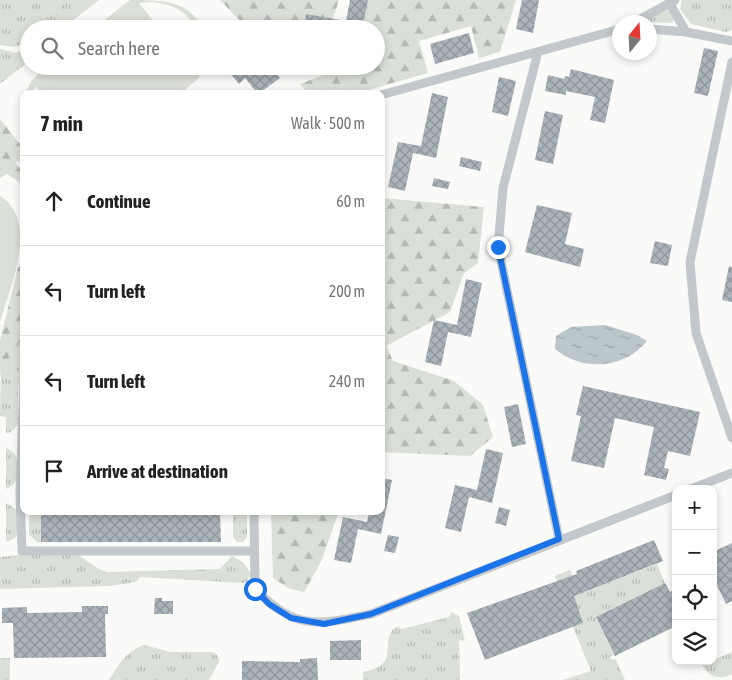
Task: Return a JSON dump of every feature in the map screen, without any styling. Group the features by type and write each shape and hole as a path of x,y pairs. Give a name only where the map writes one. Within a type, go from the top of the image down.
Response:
{"street":[{"path":"648,15 672,2 686,32"},
{"path":"657,30 686,32 732,41"},
{"path":"385,95 612,31"},
{"path":"538,52 503,188 498,247 559,539"},
{"path":"732,62 690,262 696,333 732,438"},
{"path":"701,485 732,473"},
{"path":"254,515 255,589 269,604 291,618 324,624 371,614 559,539 672,497"},
{"path":"22,515 22,550 254,551"}],"green space":[{"path":"0,0 99,0 73,20 20,20 20,45 14,47 0,45"},
{"path":"130,0 152,0 182,7 198,20 191,20 180,10 165,4 148,2 139,3 153,20 104,20"},
{"path":"220,0 339,0 332,20 239,20"},
{"path":"365,0 516,0 500,52 479,58 471,26 419,41 428,73 368,90 305,90 300,84 323,75 385,75 385,20 360,20"},
{"path":"682,0 732,0 732,30 726,32 691,24 680,9"},
{"path":"666,10 670,12 674,19 672,23 657,22 657,15 655,15"},
{"path":"0,49 16,53 20,51 20,68 0,84"},
{"path":"37,75 198,75 200,77 185,90 39,90 36,86 34,90 27,90 32,80"},
{"path":"0,119 20,144 20,161 15,162 20,169 20,182 7,174 0,178"},
{"path":"0,196 12,207 18,221 20,238 15,273 0,322"},
{"path":"385,198 484,207 478,263 464,273 450,312 386,346 393,361 454,381 483,405 493,437 470,456 385,452"},
{"path":"18,267 20,267 20,342 1,368 0,378 0,341"},
{"path":"20,342 18,425 11,432 6,433 6,417 0,416 1,368"},
{"path":"6,448 16,456 19,468 16,481 6,489"},
{"path":"6,504 15,509 19,518 19,528 15,538 6,542"},
{"path":"29,515 41,515 41,542 38,543 29,534"},
{"path":"233,515 247,515 247,537 243,542 237,542 233,537"},
{"path":"271,515 338,515 321,562 304,592 288,588 273,578"},
{"path":"18,555 78,555 107,572 220,569 232,556 244,563 251,574 247,582 243,583 140,577 136,582 109,586 0,589 0,557"},
{"path":"657,564 665,583 596,618 614,655 608,658 616,660 625,680 563,680 591,671 573,627 583,623 567,578 557,581 555,576 570,570 578,586 584,592"},
{"path":"451,612 459,616 465,641 459,640 460,680 363,680 363,672 375,669 386,659 388,641 394,628 402,629 449,617"},
{"path":"145,645 170,652 213,652 218,656 219,662 209,680 109,680 128,654"},
{"path":"732,652 732,674 715,677 708,673 702,665 717,665 717,658"},
{"path":"0,658 10,658 10,680 0,680"}],"water":[{"path":"605,325 637,335 647,341 627,357 603,364 590,364 578,361 555,349 556,336 571,327"}],"building":[{"path":"350,0 368,0 364,20 346,20"},
{"path":"522,0 539,0 533,33 516,29"},
{"path":"306,14 340,20 305,20"},
{"path":"469,33 474,53 435,64 430,44"},
{"path":"704,48 718,51 708,96 694,93"},
{"path":"571,69 614,80 605,123 590,120 595,97 566,91 566,95 545,91 548,75 564,79 565,76 569,77"},
{"path":"232,75 278,75 280,78 264,90 255,90 245,78 239,84"},
{"path":"499,77 516,81 508,116 492,112"},
{"path":"432,93 448,97 436,158 413,153 405,191 388,187 398,142 421,146"},
{"path":"545,111 563,115 553,164 535,160"},
{"path":"461,157 482,162 480,171 459,166"},
{"path":"434,178 450,182 448,189 432,186"},
{"path":"537,205 572,213 565,244 584,249 580,267 525,252"},
{"path":"655,241 672,245 668,266 650,263"},
{"path":"729,266 732,267 732,302 722,300"},
{"path":"466,279 482,283 471,337 448,332 441,366 425,362 434,320 457,325"},
{"path":"583,386 700,412 690,456 668,451 664,468 669,469 666,480 644,475 654,427 615,418 604,468 571,461 581,416 576,415"},
{"path":"518,404 526,444 512,447 504,407"},
{"path":"486,449 503,453 492,503 469,497 461,532 445,528 455,485 477,490"},
{"path":"385,479 392,480 385,514"},
{"path":"499,507 510,510 506,526 495,523"},
{"path":"41,515 220,515 221,542 41,542"},
{"path":"368,515 385,515 381,534 358,529 351,563 334,560 343,517 367,522"},
{"path":"388,535 399,537 395,553 384,551"},
{"path":"654,540 663,561 574,596 583,623 485,660 467,613 577,574 576,571"},
{"path":"732,543 732,601 726,604 717,585 717,550"},
{"path":"665,583 670,592 672,591 672,628 615,656 596,617"},
{"path":"155,598 162,598 162,601 173,601 173,614 154,614"},
{"path":"82,606 108,606 108,614 105,614 106,657 14,658 13,623 2,623 2,608 27,607 27,613 82,612"},
{"path":"361,640 361,660 330,660 330,641"},
{"path":"317,658 318,680 242,680 242,661 300,662 300,659"}],"route":[{"path":"255,589 269,604 291,618 324,624 371,614 559,539 498,247"}]}
